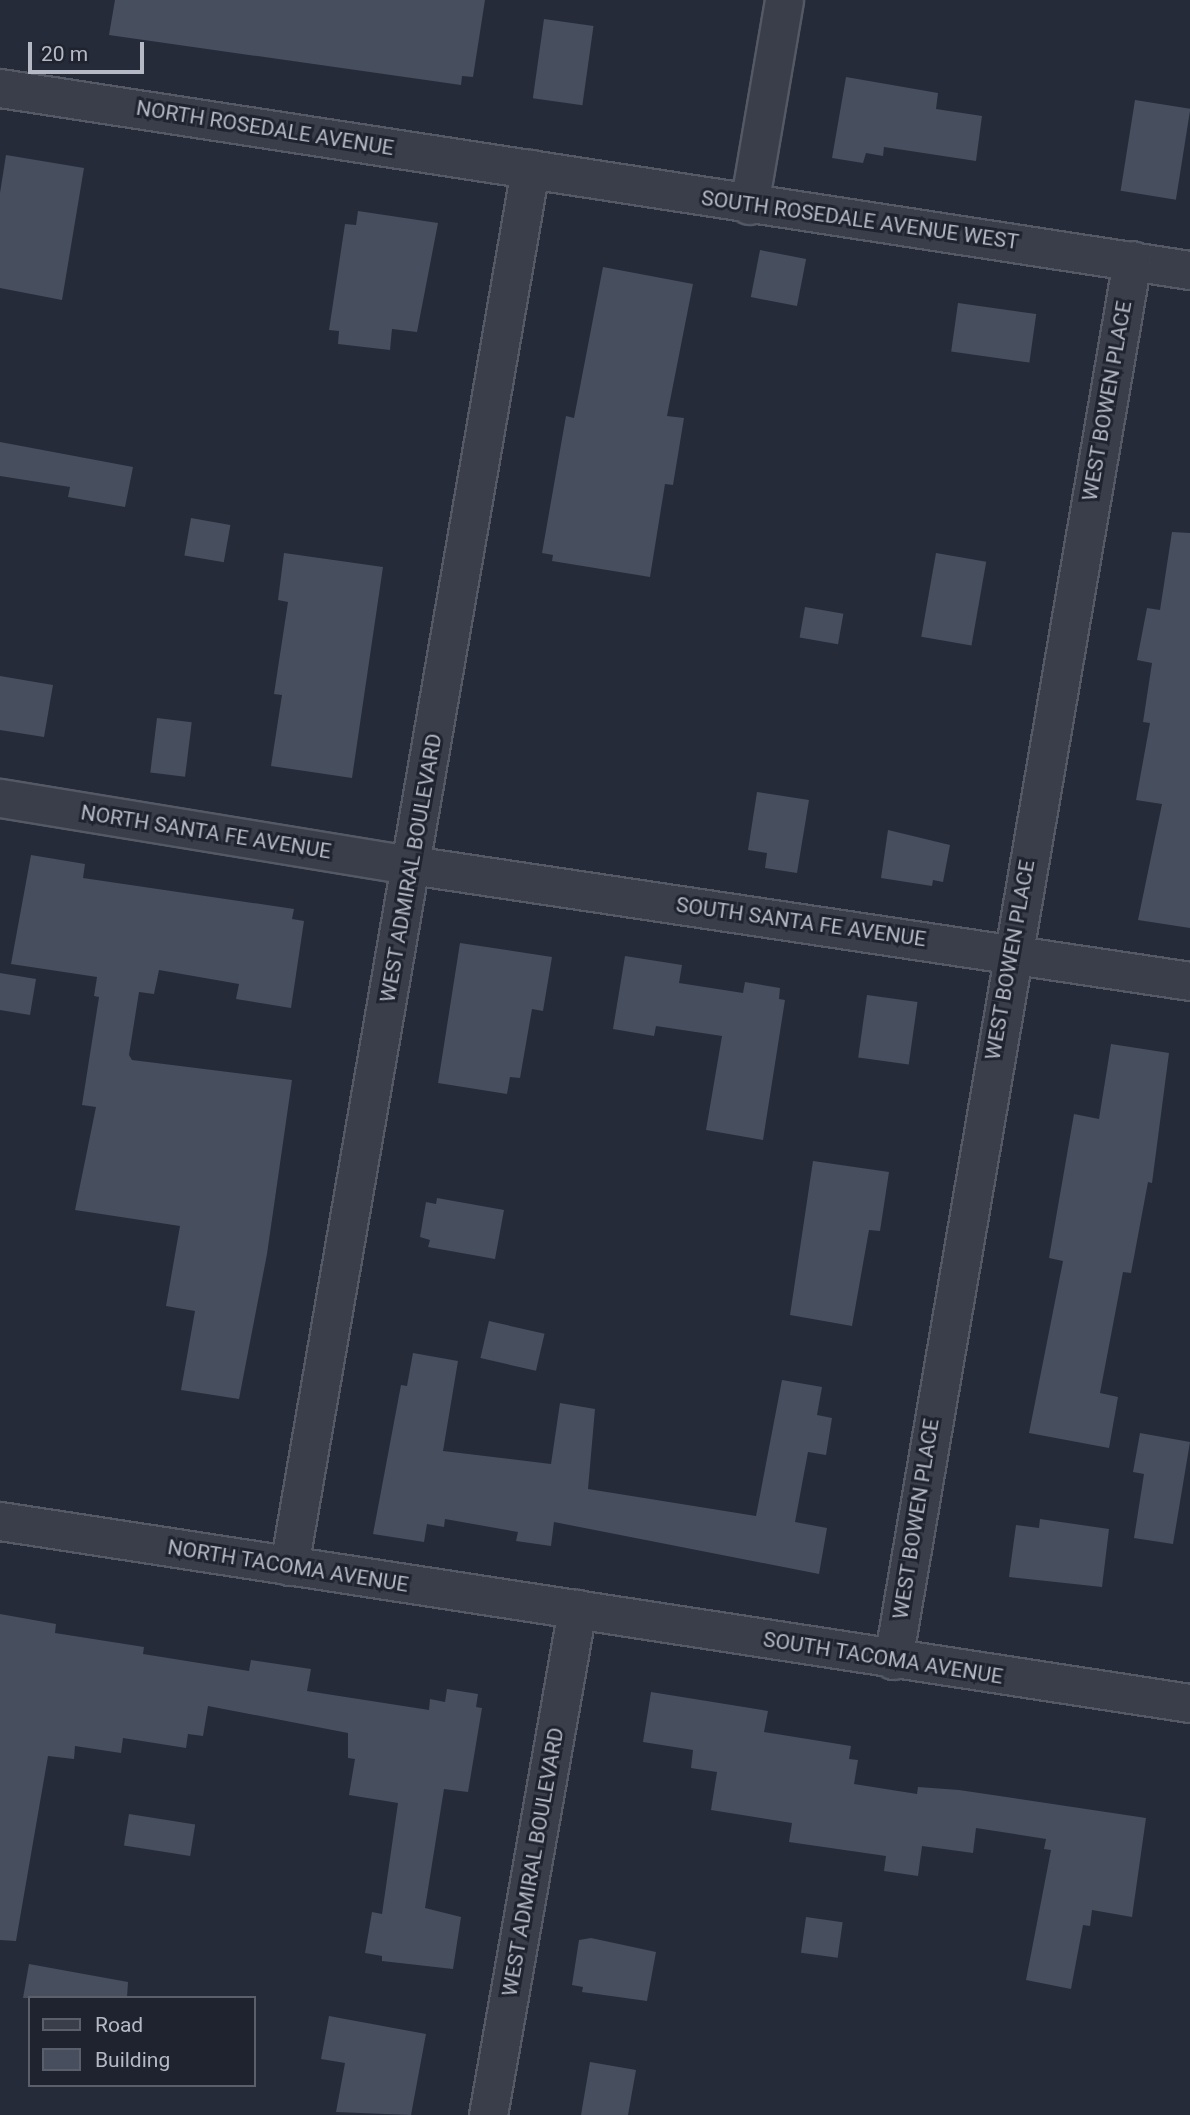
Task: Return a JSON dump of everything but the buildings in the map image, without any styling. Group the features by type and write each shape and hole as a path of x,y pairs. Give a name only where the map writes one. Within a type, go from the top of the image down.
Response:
{"street":[{"path":"749,205 783,0"},
{"name":"NORTH ROSEDALE AVENUE","path":"0,88 530,169"},
{"name":"SOUTH ROSEDALE AVENUE WEST","path":"530,169 749,205 1190,270"},
{"name":"WEST ADMIRAL BOULEVARD","path":"289,1566 530,169"},
{"name":"WEST BOWEN PLACE","path":"893,1660 1011,953 1132,260"},
{"name":"NORTH SANTA FE AVENUE","path":"0,798 411,865"},
{"name":"SOUTH SANTA FE AVENUE","path":"411,865 1190,981"},
{"name":"NORTH TACOMA AVENUE","path":"0,1521 577,1609"},
{"name":"WEST ADMIRAL BOULEVARD","path":"488,2115 577,1609"},
{"name":"SOUTH TACOMA AVENUE","path":"577,1609 893,1660 1190,1703"}]}
